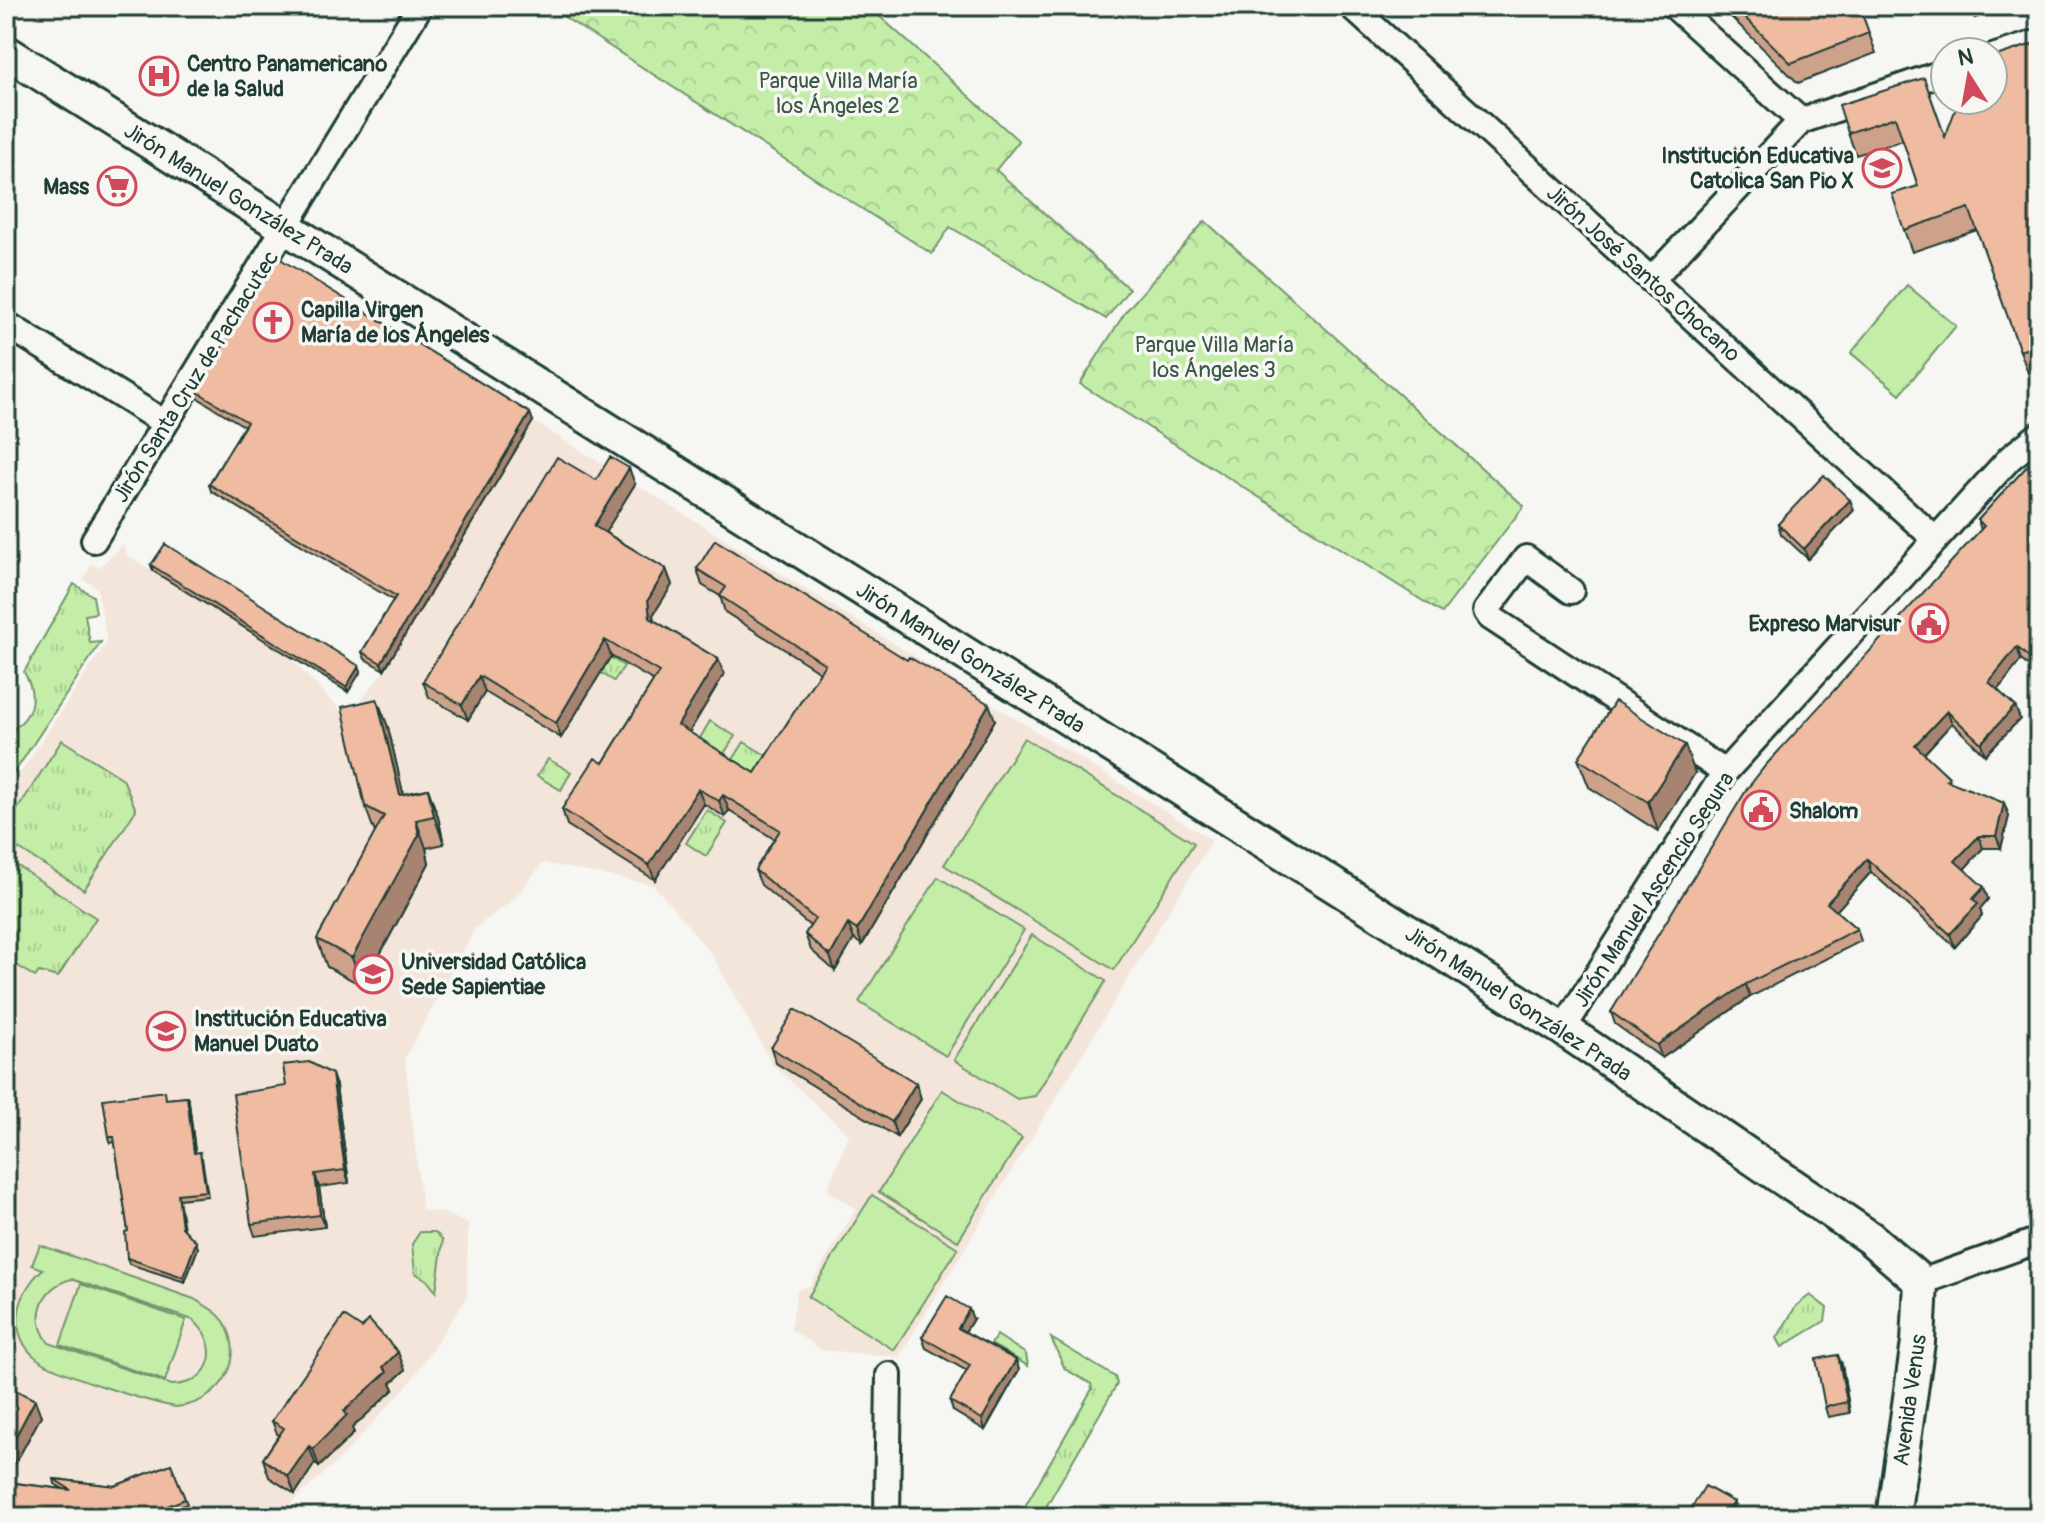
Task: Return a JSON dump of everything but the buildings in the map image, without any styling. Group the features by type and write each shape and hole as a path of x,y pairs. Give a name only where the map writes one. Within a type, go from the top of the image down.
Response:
{"street":[{"name":"Jirón Santa Cruz de Pachacutec","path":"94,540 420,6"},
{"name":"Jirón José Santos Chocano","path":"1351,6 1936,540"},
{"path":"1674,6 1801,121"},
{"path":"2009,52 2039,42"},
{"name":"Jirón Manuel González Prada","path":"6,52 1563,1029 1870,1238 1921,1282"},
{"path":"1651,280 1801,121 1929,77"},
{"path":"6,324 165,423"},
{"name":"Jirón Manuel Ascencio Segura","path":"1563,1029 1725,772 2010,458 2039,435"},
{"path":"1571,591 1526,558 1486,611 1490,617 1725,772"},
{"path":"1921,1282 2039,1240"},
{"name":"Avenida Venus","path":"1893,1517 1918,1342 1921,1282"},
{"path":"887,1517 889,1375"}],"shaded area":[{"path":"533,421 1212,840 899,1357 821,1350 791,1329 797,1290 810,1286 856,1209 827,1190 849,1135 772,1064 713,956 654,885 543,863 513,900 476,927 405,1058 422,1210 444,1213 468,1224 467,1297 410,1382 340,1459 276,1517 6,1517 6,795 107,642 97,588 83,579 92,564 99,568 123,545 128,556 287,655 348,718 382,673"}],"green space":[{"name":"Parque Villa María los Ángeles 2","path":"563,6 868,6 1019,141 996,170 1129,289 1106,319 950,227 932,254 558,13"},
{"name":"Parque Villa María los Ángeles 3","path":"1205,221 1524,506 1442,613 1080,384 1126,311"},
{"path":"1907,285 1956,326 1900,394 1851,353"},
{"path":"74,584 93,596 96,613 85,615 90,643 101,642 6,785 6,733 22,722 32,699 24,672"},
{"path":"587,643 624,666 614,681 567,652"},
{"path":"710,721 735,736 720,760 696,745"},
{"path":"1024,738 1194,843 1114,970 944,865"},
{"path":"62,740 123,779 136,810 84,890 6,841 6,827"},
{"path":"744,742 769,757 754,781 729,766"},
{"path":"548,759 571,772 561,790 537,776"},
{"path":"707,810 727,823 706,856 686,843"},
{"path":"6,858 96,918 58,977 39,972 35,977 6,958"},
{"path":"938,877 1024,930 946,1056 859,1002"},
{"path":"1032,935 1106,981 1035,1096 1017,1099 954,1060"},
{"path":"942,1090 1022,1138 958,1241 879,1192"},
{"path":"872,1195 958,1248 894,1350 808,1297"},
{"path":"420,1232 435,1232 443,1240 436,1292 427,1280 415,1273 412,1244"},
{"path":"40,1245 203,1304 224,1322 232,1342 233,1356 223,1381 203,1399 176,1407 105,1387 39,1360 22,1340 18,1315 26,1290 43,1269 32,1265","holes":["71,1279 193,1320 208,1341 209,1362 197,1378 172,1385 49,1343 43,1333 40,1314 52,1289"]},
{"path":"81,1284 186,1320 165,1381 60,1345"},
{"path":"1810,1295 1827,1308 1825,1321 1782,1347 1777,1338 1796,1306"},
{"path":"997,1335 1026,1354 1028,1366 991,1344"},
{"path":"1051,1338 1115,1377 1117,1384 1040,1517 1020,1515 1092,1389 1091,1384 1065,1369"}],"place":[{"name":"Centro Panamericano de la Salud","path":"159,76"},
{"name":"Institución Educativa Catolica San Pio X","path":"1882,168"},
{"name":"Mass","path":"117,186"},
{"name":"Capilla Virgen María de los Ángeles","path":"273,322"},
{"name":"Expreso Marvisur","path":"1929,623"},
{"name":"Shalom","path":"1761,810"},
{"name":"Universidad Católica Sede Sapientiae","path":"373,974"},
{"name":"Institución Educativa Manuel Duato","path":"166,1031"}]}
